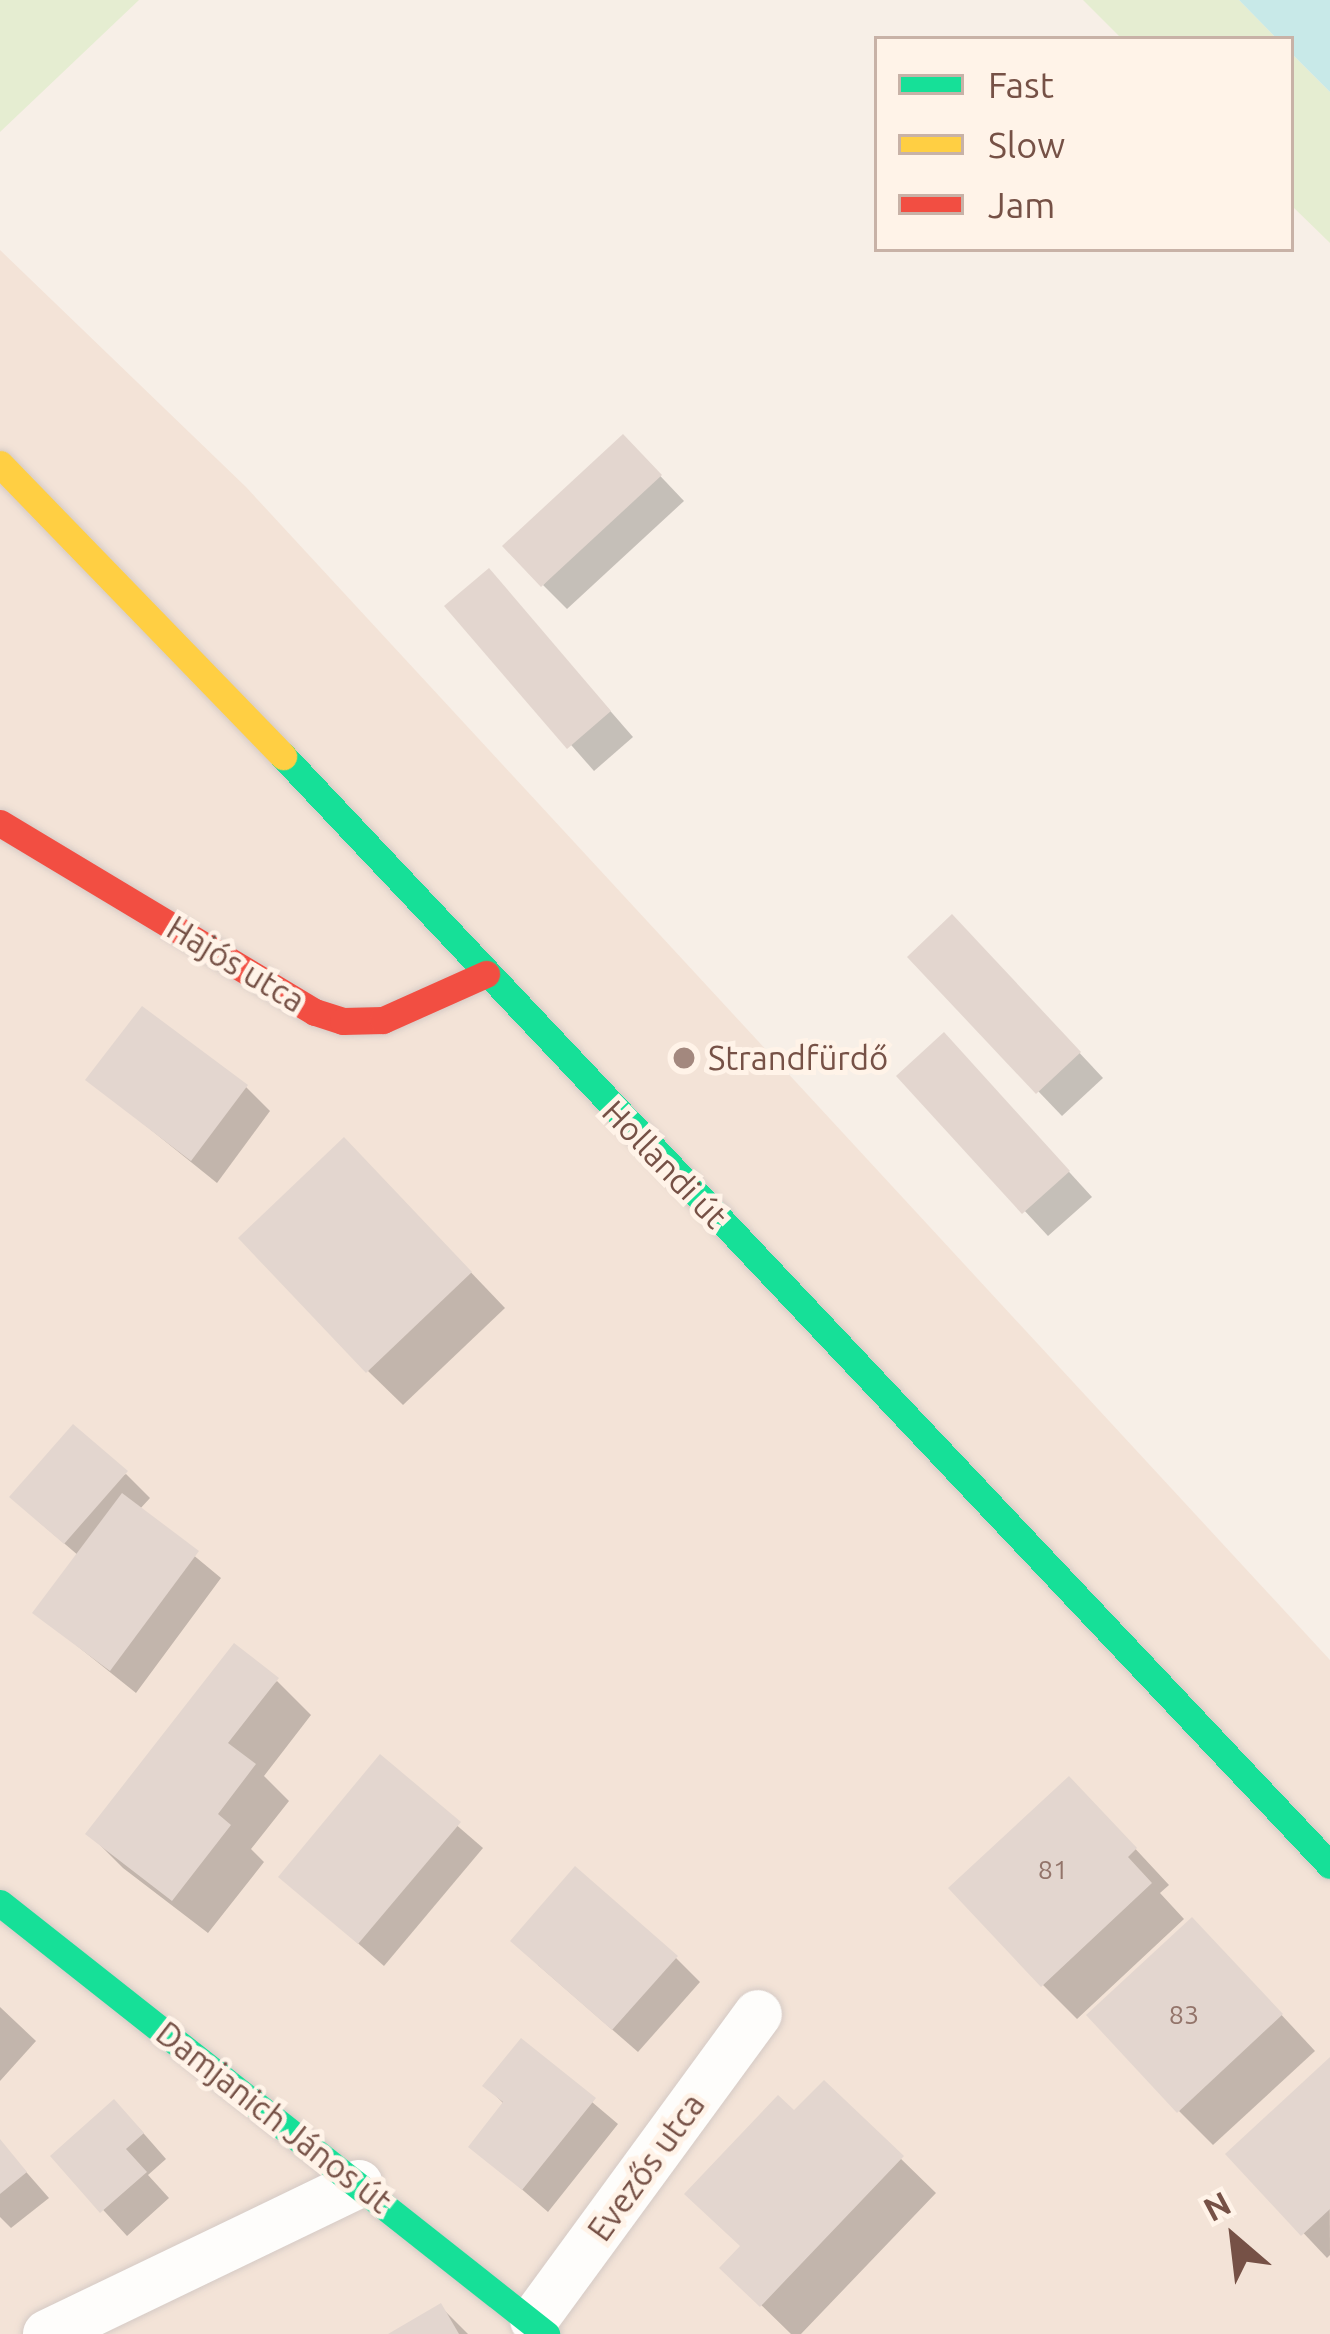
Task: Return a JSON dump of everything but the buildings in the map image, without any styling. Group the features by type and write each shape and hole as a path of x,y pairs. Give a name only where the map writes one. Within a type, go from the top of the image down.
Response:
{"street":[{"name":"Hollandi út","path":"0,464 400,877 486,974 1330,1865"},
{"name":"Hajós utca","path":"0,823 315,1012 343,1021 382,1021 486,974"},
{"name":"Damjanich János út","path":"0,1903 540,2327"},
{"name":"Evezős utca","path":"540,2327 758,2014"},
{"path":"47,2334 359,2183"}],"shaded area":[{"path":"0,250 246,487 1330,1660 1330,2334 0,2334"}],"green space":[{"path":"0,0 139,0 0,132"},
{"path":"1083,0 1239,0 1274,36 1119,36"},
{"path":"1294,56 1330,92 1330,243 1294,208"}],"water":[{"path":"1239,0 1330,0 1330,92 1294,56 1294,36 1274,36"}],"traffic: fast":[{"path":"283,756 1330,1865"},
{"path":"0,1903 546,2334"}],"traffic: slow":[{"path":"0,464 283,756"}],"traffic: jam":[{"path":"0,823 315,1012 343,1021 383,1020 486,974"}],"place":[{"name":"Strandfürdő","path":"684,1058"}]}
